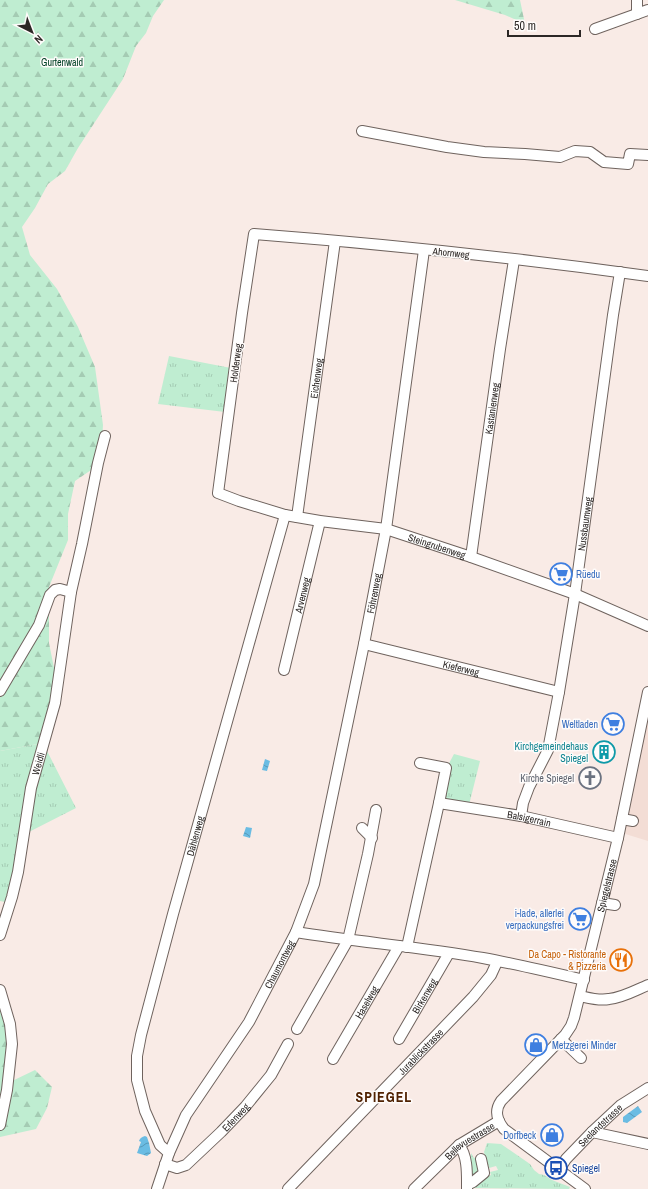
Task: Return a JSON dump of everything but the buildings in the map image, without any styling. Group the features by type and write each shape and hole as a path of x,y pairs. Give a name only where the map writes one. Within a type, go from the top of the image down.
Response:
{"street":[{"path":"637,0 637,14"},
{"path":"595,29 648,10"},
{"path":"362,131 447,147 484,152 560,157 575,151 590,152 604,162 628,164 630,154 648,155"},
{"name":"Ahornweg","path":"254,234 424,250 648,276"},
{"name":"Holderweg","path":"218,493 254,234"},
{"name":"Eichenweg","path":"297,517 335,241"},
{"name":"Föhrenweg","path":"296,932 314,884 364,644 386,529 424,250"},
{"name":"Kastanienweg","path":"471,557 514,260"},
{"name":"Nussbaumweg","path":"521,816 523,803 548,750 559,692 575,594 620,272"},
{"name":"Weidli","path":"0,935 18,872 31,788 55,703 71,592 105,436"},
{"name":"Steingrubenweg","path":"218,493 285,515 386,529 575,594 648,626"},
{"name":"Dählenweg","path":"169,1153 160,1145 145,1111 137,1080 137,1056 141,1035 173,914 285,515"},
{"name":"Arvenweg","path":"284,670 320,521"},
{"path":"0,690 39,625 50,595 55,590 60,589 71,592"},
{"name":"Kieferweg","path":"364,644 559,692"},
{"name":"Spiegelstrasse","path":"499,1121 497,1111 501,1101 561,1039 573,1022 618,838 648,692"},
{"path":"403,946 446,768 420,763"},
{"name":"Balsigerrain","path":"439,802 521,816 618,838"},
{"path":"297,1029 348,940 372,838 376,810"},
{"path":"622,819 633,821"},
{"path":"362,828 372,838"},
{"path":"602,903 615,905"},
{"name":"Chaumontweg","path":"157,1189 169,1153 186,1115 249,1022 296,932 449,953 584,980"},
{"name":"Haselweg","path":"333,1059 403,946"},
{"name":"Birkenweg","path":"400,1040 449,953"},
{"name":"Jurablickstrasse","path":"288,1189 473,997 491,975 497,962"},
{"path":"580,996 597,1000 608,1000 648,985"},
{"path":"0,990 10,1024 12,1044 7,1090 0,1125"},
{"path":"561,1039 582,1058"},
{"name":"Erlenweg","path":"165,1164 177,1168 186,1165 216,1137 245,1107 270,1075 288,1044"},
{"name":"Seelandstrasse","path":"559,1170 566,1159 621,1105 648,1088"},
{"name":"Bellevuestrasse","path":"414,1189 459,1145 499,1121 505,1130 585,1189"},
{"path":"592,1132 648,1144"},
{"path":"459,1145 462,1148 465,1159 467,1187"},
{"path":"467,1187 484,1173 481,1159"}],"shaded area":[{"path":"648,692 648,841 619,832"}],"green space":[{"name":"Gurtenwald","path":"0,0 164,0 153,16 146,33 136,46 123,79 78,148 65,171 48,184 35,208 22,227 30,255 57,289 78,327 95,367 103,425 102,441 97,466 75,481 68,514 68,540 49,587 49,643 56,678 43,743 0,751"},
{"path":"455,0 520,0 525,24 505,15"},
{"path":"169,356 231,368 225,412 158,404"},
{"path":"43,743 76,808 23,835 5,902 0,901 0,751"},
{"path":"454,754 480,761 468,809 439,802 446,769"},
{"path":"0,993 9,1025 8,1083 35,1070 52,1087 47,1108 36,1129 0,1137"},
{"path":"487,1143 501,1144 530,1164 539,1174 570,1187 569,1189 473,1188 472,1187 482,1179 491,1175 490,1172 498,1170 496,1166 489,1168 488,1164 485,1165 483,1157 485,1156 484,1152"},
{"path":"471,1153 474,1158 477,1157 478,1174 472,1177 469,1157 471,1157"}],"water":[{"path":"265,759 270,761 267,771 262,770"},
{"path":"246,827 252,828 250,838 243,836"},
{"path":"638,1106 642,1112 627,1123 623,1122 623,1117"},
{"path":"145,1136 147,1137 151,1153 147,1156 137,1153 141,1142 139,1140"}],"place":[{"name":"Rüedu","path":"561,574"},
{"name":"Weltladen","path":"613,724"},
{"name":"Kirchgemeindehaus Spiegel","path":"604,752"},
{"name":"Kirche Spiegel","path":"590,778"},
{"name":"i-lade, allerlei verpackungsfrei","path":"580,919"},
{"name":"Da Capo - Ristorante & Pizzeria","path":"621,960"},
{"name":"Metzgerei Minder","path":"536,1045"},
{"name":"Dorfbeck","path":"552,1135"},
{"name":"Spiegel","path":"556,1168"}],"district":[{"name":"SPIEGEL","path":"384,1097"}]}
